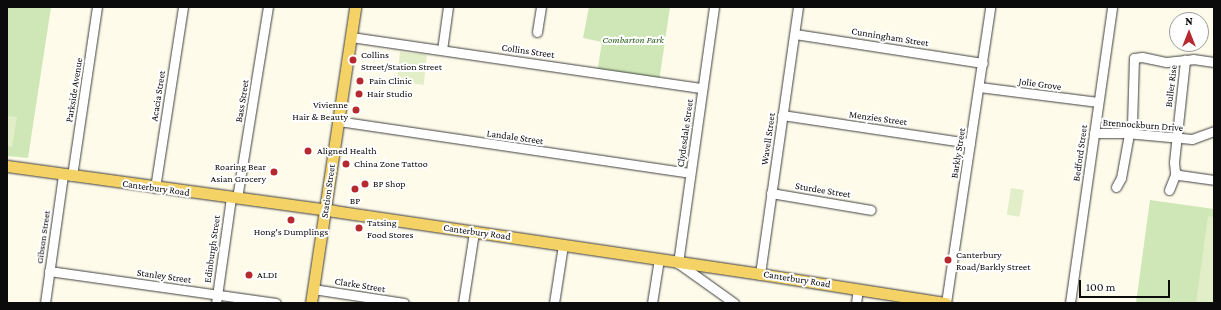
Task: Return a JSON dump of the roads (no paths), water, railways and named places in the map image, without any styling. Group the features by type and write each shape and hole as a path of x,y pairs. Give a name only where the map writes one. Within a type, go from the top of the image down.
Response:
{"main road":[{"name":"Station Street","path":"311,303 355,7"},
{"name":"Canterbury Road","path":"7,166 155,188 325,210 946,303"}],"street":[{"name":"Parkside Avenue","path":"67,175 97,7"},
{"name":"Acacia Street","path":"155,188 183,7"},
{"name":"Bass Street","path":"234,198 268,7"},
{"path":"442,50 448,7"},
{"path":"537,32 540,7"},
{"name":"Clydesdale Street","path":"678,263 714,7"},
{"name":"Wavell Street","path":"760,274 798,7"},
{"name":"Barkly Street","path":"946,303 983,63 990,7"},
{"name":"Bedford Street","path":"1070,303 1112,7"},
{"name":"Cunningham Street","path":"795,34 983,63"},
{"name":"Collins Street","path":"351,37 702,88"},
{"path":"1116,187 1121,178 1132,125 1134,58 1142,57 1166,62 1193,59 1214,62"},
{"name":"Buller Rise","path":"1176,173 1174,162 1178,139 1181,88 1185,60"},
{"name":"Jolie Grove","path":"979,87 1098,102"},
{"name":"Menzies Street","path":"782,115 970,143"},
{"name":"Landale Street","path":"338,121 690,173"},
{"name":"Brennockburn Drive","path":"1094,133 1192,139 1214,131"},
{"path":"1170,190 1176,173 1179,175 1214,180"},
{"name":"Gibson Street","path":"44,303 67,175"},
{"name":"Sturdee Street","path":"771,193 871,210"},
{"name":"Edinburgh Street","path":"216,299 234,198"},
{"path":"463,303 474,232"},
{"path":"554,303 563,245"},
{"path":"652,303 659,259"},
{"path":"678,263 734,303"},
{"name":"Stanley Street","path":"50,271 216,299 276,303"},
{"name":"Clarke Street","path":"313,289 404,303"},
{"path":"856,303 858,289"}],"place":[{"name":"Collins Street/Station Street","path":"353,60"},
{"name":"Pain Clinic","path":"360,81"},
{"name":"Hair Studio","path":"359,94"},
{"name":"Vivienne Hair & Beauty","path":"356,110"},
{"name":"Aligned Health","path":"308,151"},
{"name":"China Zone Tattoo","path":"346,164"},
{"name":"Roaring Bear Asian Grocery","path":"274,172"},
{"name":"BP Shop","path":"365,184"},
{"name":"BP","path":"355,189"},
{"name":"Hong's Dumplings","path":"291,220"},
{"name":"Tatsing Food Stores","path":"359,228"},
{"name":"Canterbury Road/Barkly Street","path":"948,260"},
{"name":"ALDI","path":"249,275"}],"park label":[{"name":"Combarton Park","path":"633,40"}]}
